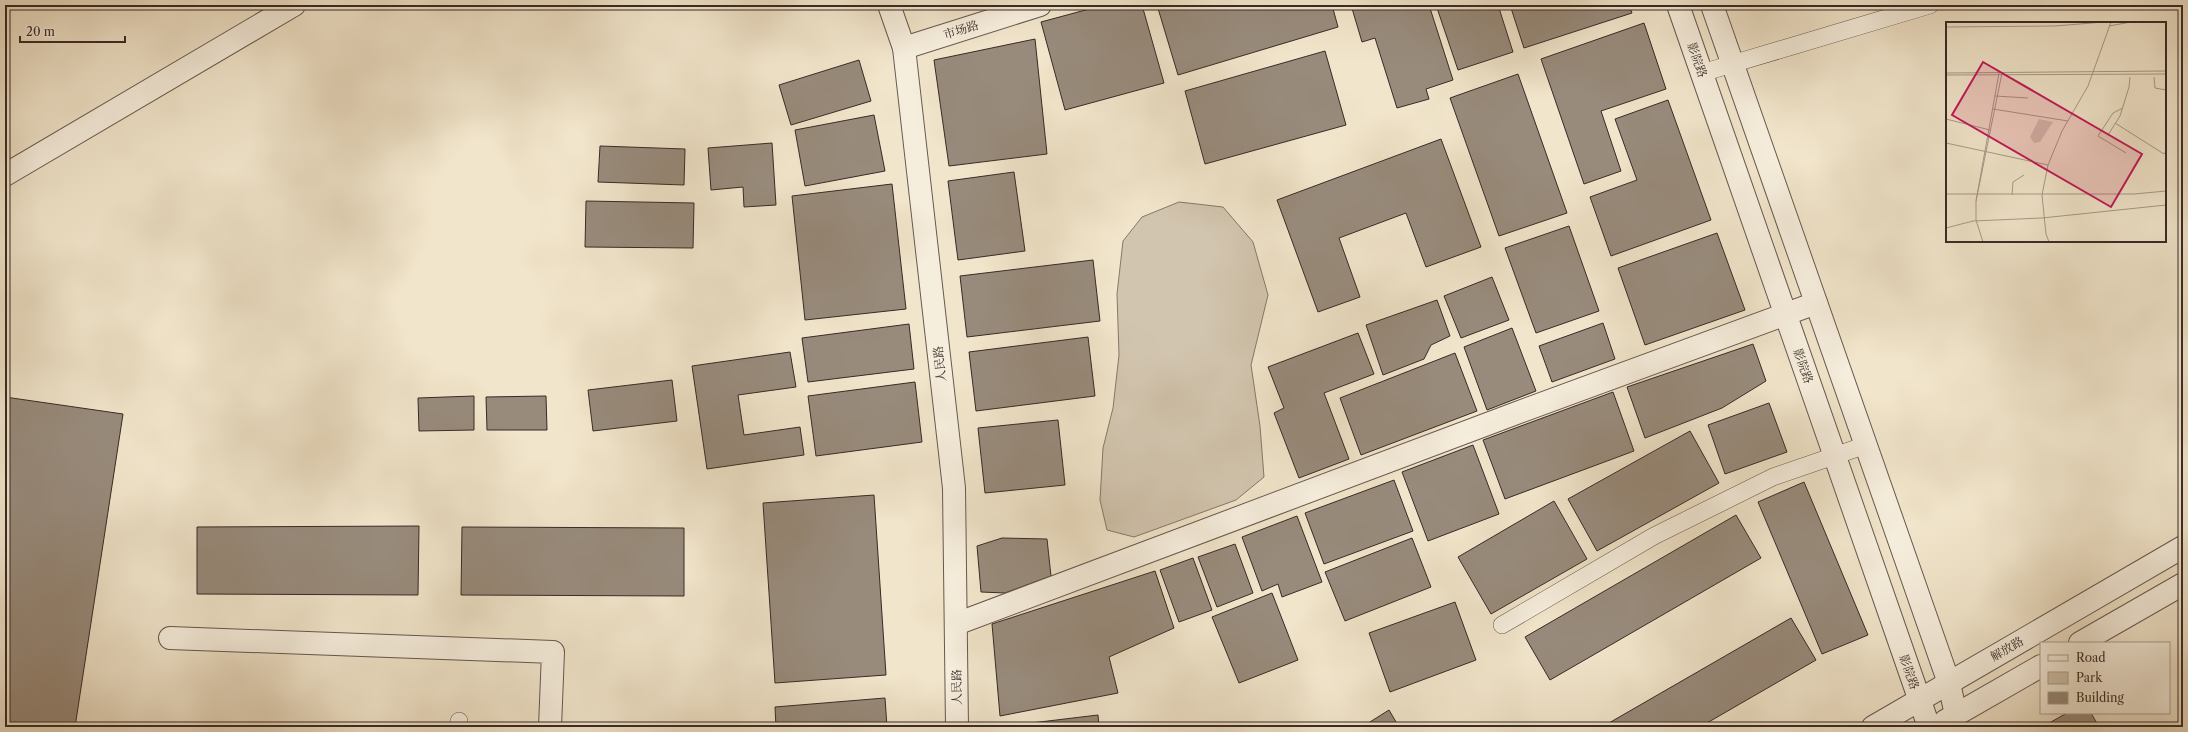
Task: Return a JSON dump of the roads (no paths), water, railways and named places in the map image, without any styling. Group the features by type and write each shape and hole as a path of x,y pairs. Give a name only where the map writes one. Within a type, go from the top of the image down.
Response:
{"street":[{"path":"5,175 294,5"},
{"name":"人民路","path":"889,5 904,48 954,488 957,727"},
{"name":"市场路","path":"904,48 1040,5"},
{"name":"影院路","path":"1678,5 1918,700 1929,727"},
{"path":"1712,5 1949,683 1956,715"},
{"path":"956,624 1816,303"},
{"name":"解放路","path":"1873,727 2183,547"},
{"path":"2082,642 2183,584"},
{"path":"170,638 553,652 550,727"},
{"path":"1935,727 2040,667"}],"lane":[{"path":"1702,73 1930,5"},
{"path":"1502,625 1654,536 1773,477 1866,445"}]}
